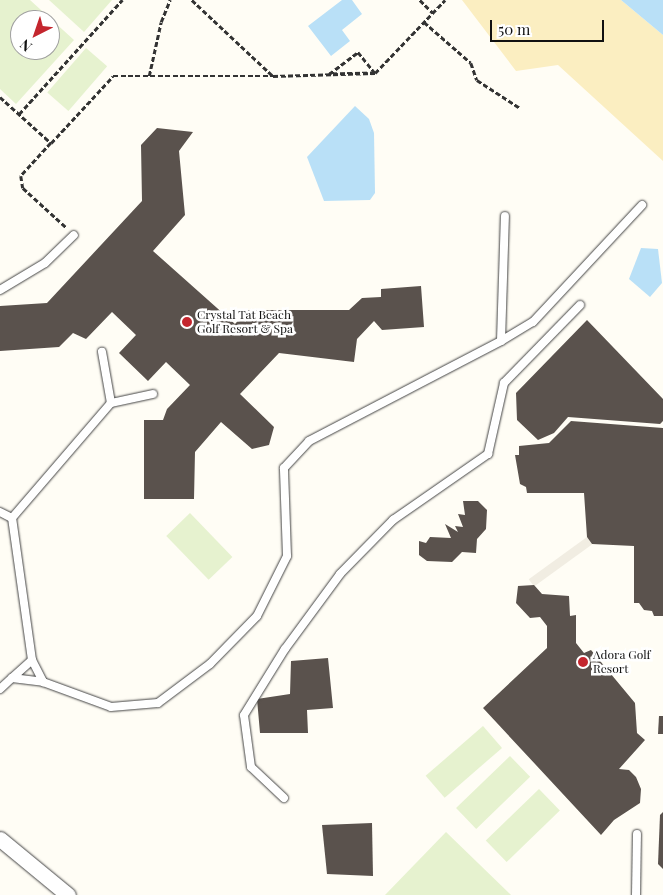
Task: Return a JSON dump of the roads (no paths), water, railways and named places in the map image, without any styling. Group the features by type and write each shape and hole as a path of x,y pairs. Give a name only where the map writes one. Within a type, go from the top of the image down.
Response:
{"street":[{"path":"0,839 68,895"}],"lane":[{"path":"12,678 43,682 111,707 158,703 210,664 257,616 287,556 288,507 284,468 309,441 501,341 533,322 642,205"},
{"path":"501,341 505,216"},
{"path":"0,290 45,263 74,235"},
{"path":"284,798 251,767 244,715 285,649 340,574 393,520 488,454 504,383 580,306"},
{"path":"102,352 111,404"},
{"path":"43,682 32,660 12,518 111,404 153,394"},
{"path":"0,512 12,518"},
{"path":"0,689 32,660"},
{"path":"636,895 637,834"}],"water":[{"path":"342,0 352,0 362,14 342,30 350,41 331,56 308,26"},
{"path":"621,0 663,0 663,35"},
{"path":"355,106 369,119 374,133 375,193 370,200 324,201 307,157"},
{"path":"641,248 658,249 662,283 650,297 629,279"}],"place":[{"name":"Crystal Tat Beach Golf Resort & Spa","path":"187,322"},
{"name":"Adora Golf Resort","path":"583,662"}]}
